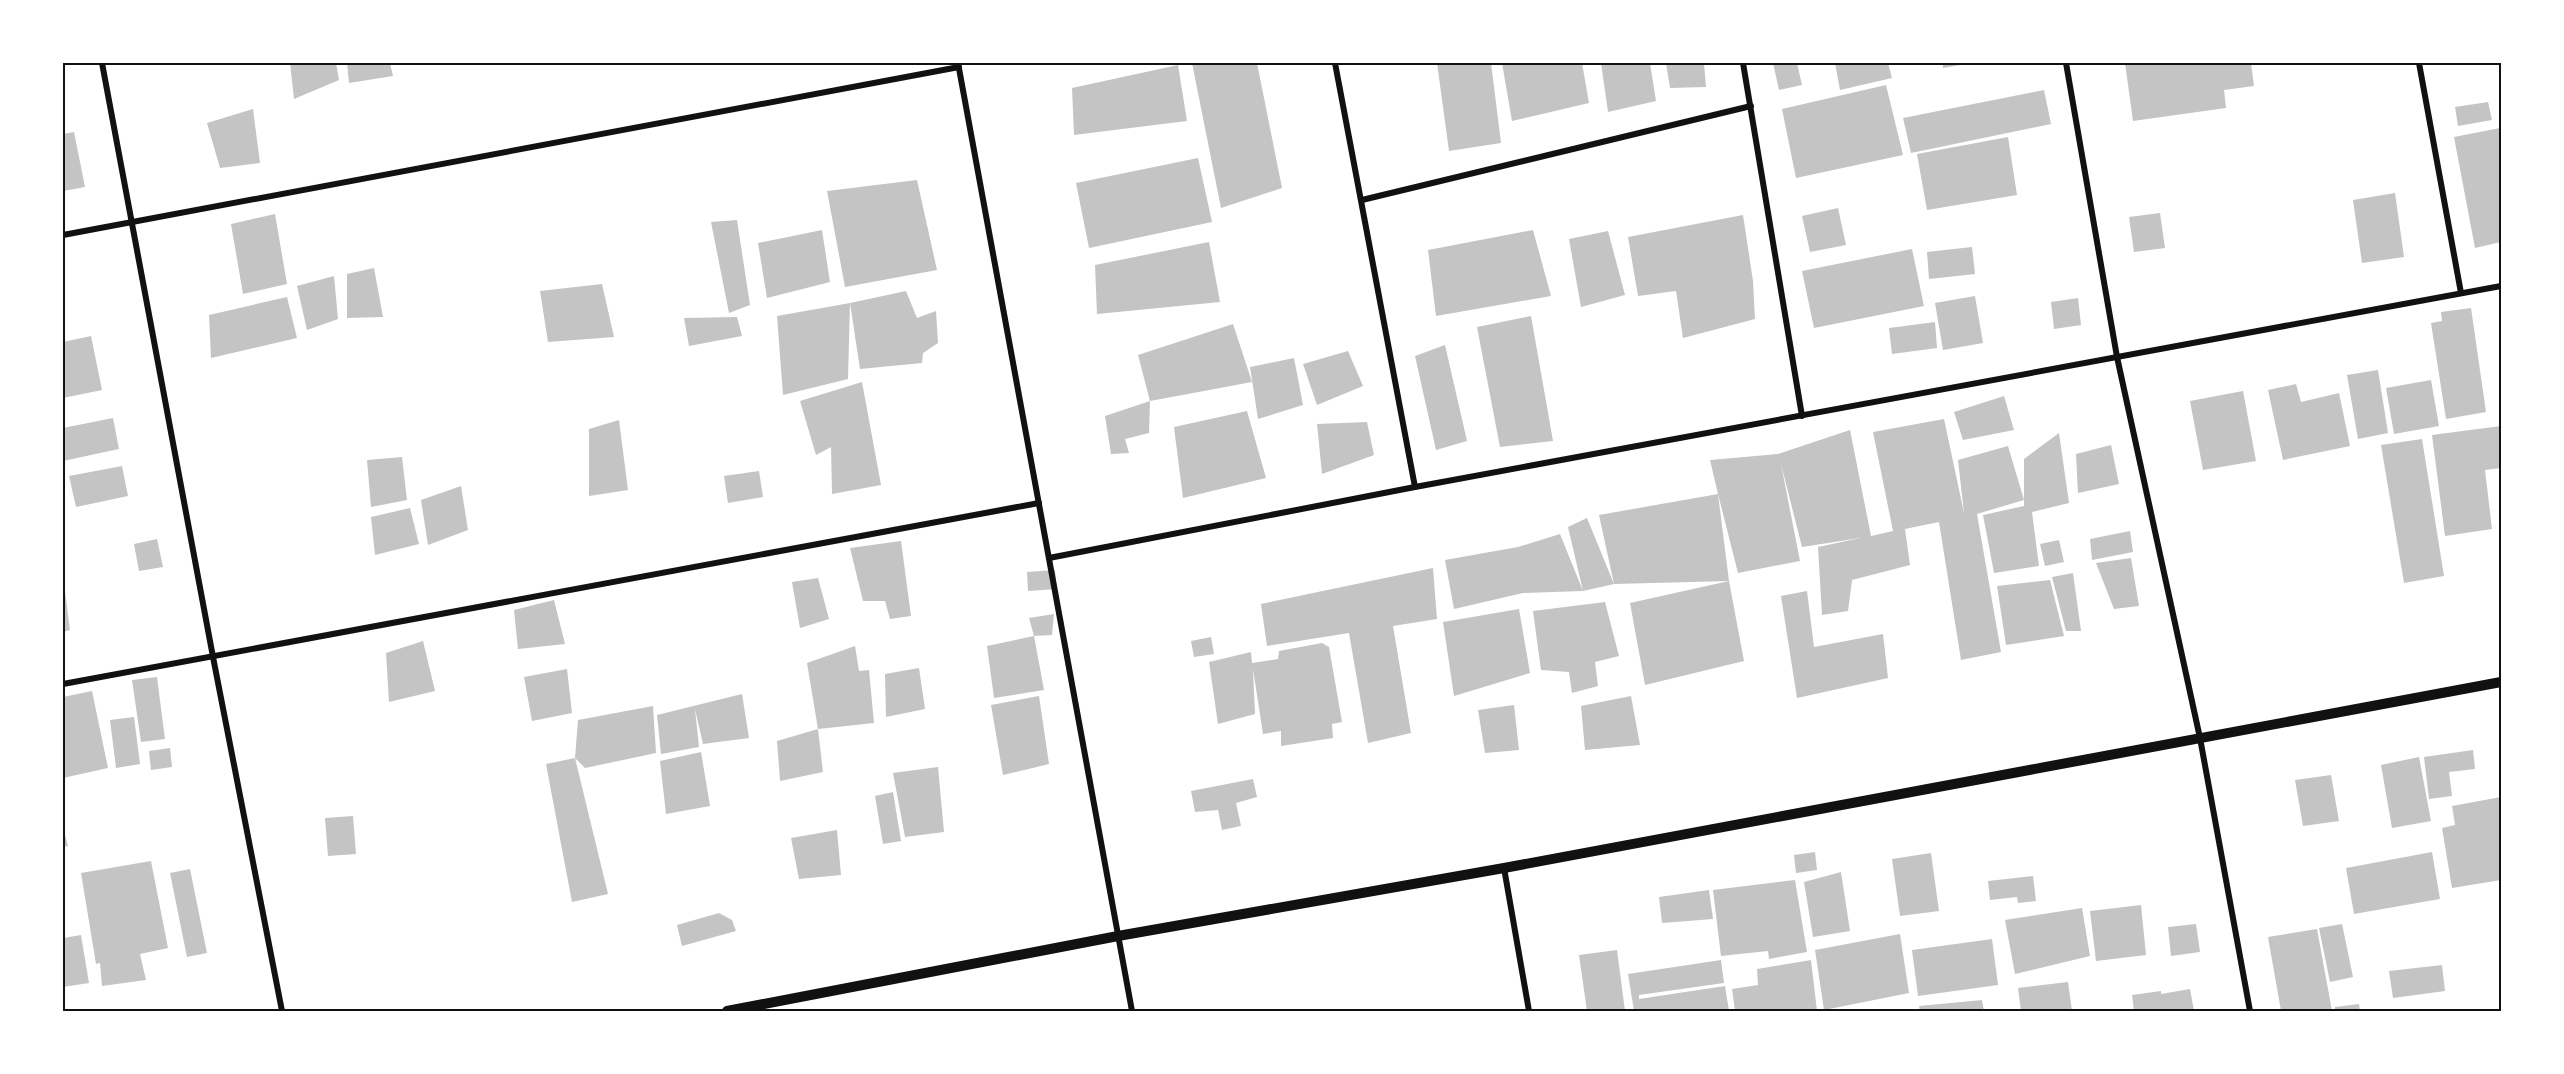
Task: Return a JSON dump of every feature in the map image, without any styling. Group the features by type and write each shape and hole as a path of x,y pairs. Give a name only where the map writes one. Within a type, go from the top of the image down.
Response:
{"street":[{"path":"102,63 282,1011"},
{"path":"1335,63 1415,487"},
{"path":"1743,63 1802,416"},
{"path":"2066,63 2117,357 2200,738 2250,1011"},
{"path":"2419,63 2461,293"},
{"path":"63,236 959,65 1132,1011"},
{"path":"1362,200 1750,106"},
{"path":"1049,558 1415,487 2501,286"},
{"path":"63,684 1039,503"},
{"path":"727,1011 1118,936 1504,868 2501,682"},
{"path":"1504,868 1529,1011"}],"building":[{"path":"290,63 336,63 339,80 294,99"},
{"path":"347,63 390,63 393,76 349,83"},
{"path":"1192,63 1257,63 1282,188 1221,208"},
{"path":"1437,63 1491,63 1501,143 1449,151"},
{"path":"1502,63 1582,63 1589,103 1512,121"},
{"path":"1601,63 1650,63 1656,101 1608,112"},
{"path":"1666,63 1704,63 1706,87 1670,88"},
{"path":"1773,63 1797,63 1802,85 1779,90"},
{"path":"1835,63 1888,63 1892,78 1840,90"},
{"path":"1943,63 1965,63 1965,64 1943,68"},
{"path":"2125,63 2251,63 2254,86 2224,90 2226,108 2133,121"},
{"path":"1178,65 1187,121 1074,135 1072,88"},
{"path":"1886,85 1903,155 1796,178 1782,109"},
{"path":"2044,90 2051,124 1911,153 1903,118"},
{"path":"2488,102 2492,120 2458,126 2455,107"},
{"path":"253,109 260,163 220,168 207,123"},
{"path":"2500,128 2501,242 2475,248 2454,137"},
{"path":"74,132 85,187 63,191 63,134"},
{"path":"2008,137 2017,195 1927,210 1917,154"},
{"path":"1198,158 1212,222 1089,248 1076,183"},
{"path":"917,180 937,270 845,287 827,191"},
{"path":"2395,193 2404,257 2362,263 2353,200"},
{"path":"1838,208 1846,245 1810,252 1802,216"},
{"path":"2160,213 2165,248 2134,252 2129,217"},
{"path":"275,214 287,284 243,294 231,224"},
{"path":"1743,215 1753,281 1755,319 1683,338 1676,291 1638,296 1628,237"},
{"path":"737,220 750,305 729,313 711,222"},
{"path":"822,230 830,282 767,298 758,243"},
{"path":"1533,230 1551,296 1436,316 1428,250"},
{"path":"1608,231 1625,295 1581,307 1569,239"},
{"path":"1209,242 1220,302 1097,314 1095,265"},
{"path":"1972,247 1975,274 1929,279 1927,252"},
{"path":"1912,249 1924,306 1814,328 1802,271"},
{"path":"374,268 383,317 347,318 347,274"},
{"path":"334,276 338,319 307,330 297,286"},
{"path":"602,284 614,337 548,342 540,291"},
{"path":"906,291 917,318 936,311 938,343 923,353 922,363 860,369 850,303"},
{"path":"1975,296 1983,343 1943,350 1935,303"},
{"path":"287,297 297,338 211,358 209,315"},
{"path":"2078,298 2081,325 2054,329 2051,302"},
{"path":"850,303 848,379 783,395 777,316"},
{"path":"2471,308 2486,412 2446,419 2431,323 2442,321 2441,312"},
{"path":"1531,316 1553,441 1500,447 1477,327"},
{"path":"737,317 742,336 689,346 684,318"},
{"path":"1935,322 1937,348 1892,354 1889,328"},
{"path":"1233,324 1252,382 1150,401 1138,355"},
{"path":"91,336 102,390 63,398 63,342"},
{"path":"1445,345 1467,441 1436,450 1415,356"},
{"path":"1348,351 1363,386 1317,405 1303,364"},
{"path":"1294,358 1303,405 1258,419 1250,367"},
{"path":"2378,370 2388,433 2358,439 2347,375"},
{"path":"2431,380 2439,426 2394,434 2386,388"},
{"path":"862,382 881,485 832,494 831,447 816,455 800,401"},
{"path":"2296,384 2301,402 2339,393 2350,446 2283,460 2268,390"},
{"path":"2243,391 2256,461 2203,470 2190,401"},
{"path":"2004,396 2014,430 1963,440 1954,412"},
{"path":"1150,401 1149,433 1125,439 1129,453 1111,454 1105,416"},
{"path":"1247,411 1266,478 1183,498 1174,427"},
{"path":"113,418 119,449 63,461 63,428"},
{"path":"1944,419 1964,513 1958,460 2008,446 2024,500 1977,514 2001,652 1961,660 1939,522 1905,529 1910,565 1852,580 1848,611 1822,615 1818,547 1860,538 1802,547 1781,464 1800,561 1738,573 1710,460 1778,454 1850,430 1871,536 1893,531 1873,432"},
{"path":"619,420 628,490 589,496 589,429"},
{"path":"1367,422 1374,455 1322,474 1317,424"},
{"path":"2501,426 2501,468 2485,470 2492,529 2445,536 2432,435"},
{"path":"2059,433 2069,503 2032,512 2039,566 1994,573 1983,515 2024,506 2024,459"},
{"path":"2422,439 2444,576 2404,583 2381,445"},
{"path":"2111,445 2119,484 2078,493 2076,454"},
{"path":"402,457 407,500 371,507 367,460"},
{"path":"122,466 128,496 76,507 69,476"},
{"path":"759,471 763,497 728,503 724,476"},
{"path":"461,486 468,530 428,545 421,500"},
{"path":"1718,494 1729,581 1614,584 1599,515"},
{"path":"410,508 419,544 375,555 371,517"},
{"path":"1587,518 1614,584 1583,591 1568,527"},
{"path":"2130,531 2133,552 2092,560 2090,539"},
{"path":"1560,534 1583,591 1523,593 1454,609 1445,560 1518,547"},
{"path":"157,539 163,567 139,571 134,544"},
{"path":"2059,540 2064,562 2045,566 2040,544"},
{"path":"901,541 911,616 890,619 885,601 863,601 850,548"},
{"path":"2131,558 2139,606 2114,609 2096,563"},
{"path":"1433,568 1437,619 1393,626 1411,733 1368,743 1349,633 1267,646 1261,604"},
{"path":"1055,570 1057,589 1028,591 1027,572"},
{"path":"2073,573 2081,631 2066,631 2052,577"},
{"path":"818,578 829,619 800,628 792,582"},
{"path":"2050,580 2064,636 2006,645 1997,586"},
{"path":"1729,581 1744,661 1645,685 1630,603"},
{"path":"65,591 70,630 63,632 63,592"},
{"path":"1807,591 1814,647 1883,634 1888,678 1797,698 1781,596"},
{"path":"554,600 565,644 518,649 514,610"},
{"path":"1605,602 1619,656 1595,662 1598,686 1572,693 1569,672 1541,670 1533,611"},
{"path":"1519,609 1530,673 1454,696 1443,622"},
{"path":"1054,614 1052,635 1034,636 1029,618"},
{"path":"1034,636 1044,690 994,698 987,646"},
{"path":"1211,637 1214,654 1194,657 1191,641"},
{"path":"423,641 435,691 389,702 386,653"},
{"path":"1322,643 1329,647 1342,722 1332,724 1333,738 1281,746 1281,731 1263,734 1253,669 1255,714 1218,724 1209,662 1251,652 1252,663 1278,659 1279,651"},
{"path":"855,646 859,671 869,670 874,723 818,729 807,663"},
{"path":"919,668 925,709 886,717 885,674"},
{"path":"567,669 572,713 532,721 524,677"},
{"path":"157,677 165,739 141,742 132,680"},
{"path":"92,691 108,768 63,778 63,697"},
{"path":"742,694 749,738 703,744 695,709 699,747 661,754 657,715"},
{"path":"1039,696 1049,764 1003,775 991,705"},
{"path":"1631,696 1640,745 1585,750 1581,706"},
{"path":"1514,705 1519,750 1485,753 1478,710"},
{"path":"653,706 656,753 585,768 575,758 578,720"},
{"path":"134,717 140,764 116,768 110,720"},
{"path":"818,729 823,772 780,781 777,741"},
{"path":"170,748 172,767 151,770 149,751"},
{"path":"2473,750 2475,769 2449,772 2452,796 2429,799 2424,757"},
{"path":"701,752 710,806 666,814 660,761"},
{"path":"2419,757 2431,821 2392,828 2381,765"},
{"path":"575,758 608,894 572,902 546,764"},
{"path":"938,767 944,832 905,837 893,773"},
{"path":"2331,775 2339,821 2303,826 2295,780"},
{"path":"1253,779 1257,797 1236,803 1241,826 1222,830 1218,810 1195,812 1191,791"},
{"path":"893,792 901,841 883,844 875,796"},
{"path":"2501,797 2501,880 2452,888 2442,828 2455,825 2452,806"},
{"path":"353,816 356,854 328,856 325,818"},
{"path":"63,827 68,846 63,847"},
{"path":"837,830 841,875 799,879 791,838"},
{"path":"1815,852 1817,870 1796,873 1794,855"},
{"path":"2432,852 2440,899 2354,914 2346,868"},
{"path":"1931,853 1939,911 1900,916 1892,859"},
{"path":"151,861 168,948 140,954 146,980 102,986 100,963 96,964 81,873"},
{"path":"190,869 207,953 187,957 170,873"},
{"path":"1841,872 1850,931 1813,937 1804,882"},
{"path":"2033,876 2036,901 2018,903 2017,897 1990,900 1988,881"},
{"path":"1795,880 1807,952 1769,959 1768,951 1721,956 1713,890"},
{"path":"1709,890 1713,919 1662,923 1659,897"},
{"path":"2141,905 2146,955 2096,961 2090,911"},
{"path":"2082,908 2090,956 2015,974 2005,920"},
{"path":"719,913 732,920 736,931 682,946 677,925"},
{"path":"2196,924 2200,952 2171,956 2168,927"},
{"path":"2342,924 2353,977 2330,982 2319,928"},
{"path":"2317,929 2332,1011 2281,1011 2268,937"},
{"path":"1900,934 1909,993 1824,1010 1815,950"},
{"path":"81,935 89,983 63,987 63,938"},
{"path":"1992,939 1998,985 1918,996 1912,950"},
{"path":"1617,950 1625,1011 1587,1011 1579,955"},
{"path":"1721,960 1724,983 1639,995 1639,999 1725,986 1729,1011 1634,1011 1628,974"},
{"path":"1811,960 1817,1011 1735,1011 1732,989 1758,985 1757,969"},
{"path":"2442,965 2445,991 2393,998 2389,971"},
{"path":"2068,982 2072,1011 2021,1011 2018,988"},
{"path":"2190,989 2194,1011 2134,1011 2132,995 2161,991 2161,994"},
{"path":"1982,1000 1984,1011 1920,1011 1919,1006"},
{"path":"2359,1004 2360,1011 2335,1011 2335,1007"}]}
